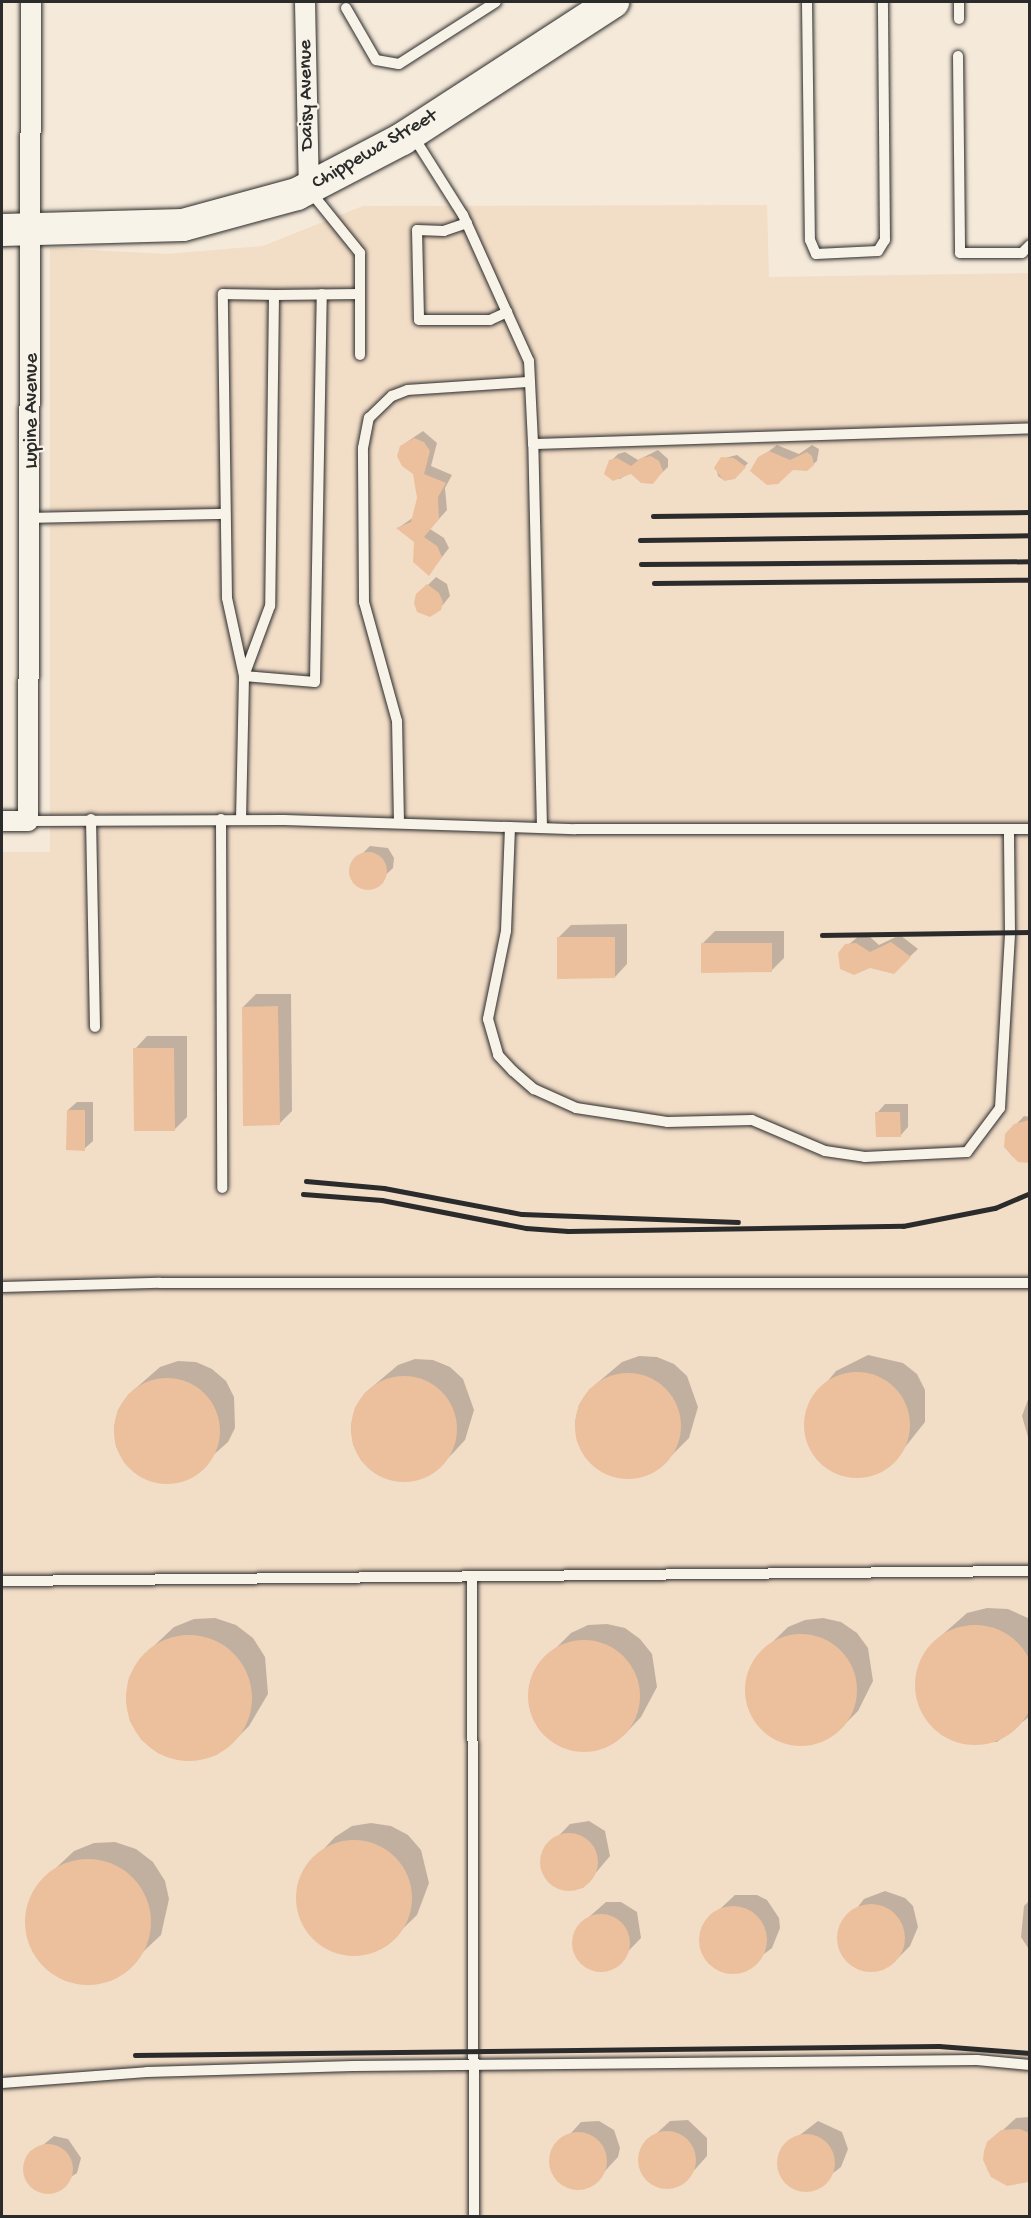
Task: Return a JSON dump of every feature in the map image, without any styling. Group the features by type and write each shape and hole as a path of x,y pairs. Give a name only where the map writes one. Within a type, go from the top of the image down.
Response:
{"main road":[{"name":"Chippewa Street","path":"2,230 32,231 183,225 260,207 309,189 411,133 610,2"}],"street":[{"name":"Lupine Avenue","path":"28,821 31,518 31,2"},
{"name":"Daisy Avenue","path":"305,2 309,189"},
{"path":"2,821 28,821"}],"lane":[{"path":"346,8 376,60 399,64 496,2"},
{"path":"807,2 810,240 816,254 878,250 885,240 883,2"},
{"path":"959,2 959,19"},
{"path":"958,56 960,253 1022,253 1029,245"},
{"path":"411,133 467,223 529,361 542,828"},
{"path":"309,189 360,253 360,355"},
{"path":"467,223 444,231 417,230 419,320 490,320 507,312"},
{"path":"241,820 244,676 227,598 224,514 223,294 360,294"},
{"path":"244,676 315,682 322,294"},
{"path":"244,676 270,606 274,295"},
{"path":"399,823 397,721 364,602 363,448 369,417 392,396 408,390 530,382"},
{"path":"533,444 1029,428"},
{"path":"31,518 224,514"},
{"path":"91,819 95,1027"},
{"path":"28,821 221,819 542,828 1029,829"},
{"path":"221,819 222,1188"},
{"path":"510,827 506,931 488,1019 498,1055 513,1071 534,1089 576,1108 667,1122 752,1120 825,1151 865,1157 967,1152 1000,1108 1010,933 1008,829"},
{"path":"2,1287 160,1283 1029,1283"},
{"path":"2,1581 1029,1571"},
{"path":"472,1576 474,2217"},
{"path":"2,2083 147,2072 474,2064 977,2060 1029,2065"}],"shaded area":[{"path":"767,205 769,277 1029,273 1029,2216 2,2216 2,852 50,852 50,248 167,254 263,246 363,206"}],"building":[{"path":"414,438 424,442 430,451 424,474 446,483 438,497 439,519 424,537 437,546 442,557 429,576 413,562 414,542 396,528 411,522 417,498 413,474 402,466 397,456 400,446"},
{"path":"769,451 790,460 807,452 812,456 814,465 807,471 793,470 778,484 767,485 750,471 758,457"},
{"path":"651,456 659,461 663,471 653,484 641,483 631,474 613,481 604,474 609,460 617,458 631,466 641,458"},
{"path":"721,457 734,458 746,467 735,479 724,481 714,468"},
{"path":"427,584 439,593 443,602 441,610 430,617 417,612 414,603 416,594"},
{"path":"368,852 381,858 387,871 381,884 368,890 355,884 349,871 355,858"},
{"path":"557,937 615,937 615,978 557,979"},
{"path":"891,942 911,957 894,974 870,968 854,975 840,969 838,953 845,944 856,943 870,952"},
{"path":"701,943 772,943 772,972 701,973"},
{"path":"278,1006 280,1125 243,1126 242,1007"},
{"path":"133,1048 174,1048 175,1131 134,1131"},
{"path":"67,1110 85,1110 85,1151 66,1150"},
{"path":"875,1112 900,1112 901,1137 876,1137"},
{"path":"1029,1120 1029,1163 1018,1162 1004,1147 1005,1134 1014,1124"},
{"path":"857,1372 877,1376 895,1387 906,1405 910,1425 906,1445 895,1463 877,1474 857,1478 837,1474 819,1463 808,1445 804,1425 808,1405 819,1387 837,1376"},
{"path":"628,1373 648,1377 666,1388 677,1406 681,1426 677,1446 666,1464 648,1475 628,1479 608,1475 590,1464 579,1446 575,1426 579,1406 590,1388 608,1377"},
{"path":"404,1376 424,1380 442,1391 453,1409 457,1429 453,1449 442,1467 424,1478 404,1482 384,1478 366,1467 355,1449 351,1429 355,1409 366,1391 384,1380"},
{"path":"167,1378 187,1382 205,1393 216,1411 220,1431 216,1451 205,1469 187,1480 167,1484 147,1480 129,1469 118,1451 114,1431 118,1411 129,1393 147,1382"},
{"path":"975,1625 998,1629 1018,1642 1031,1662 1035,1685 1031,1708 1018,1728 998,1741 975,1745 952,1741 932,1728 919,1708 915,1685 919,1662 932,1642 952,1629"},
{"path":"801,1634 822,1638 841,1650 853,1669 857,1690 853,1711 841,1730 822,1742 801,1746 780,1742 761,1730 749,1711 745,1690 749,1669 761,1650 780,1638"},
{"path":"189,1635 213,1639 234,1653 248,1674 252,1698 248,1722 234,1743 213,1757 189,1761 165,1757 144,1743 130,1722 126,1698 130,1674 144,1653 165,1639"},
{"path":"584,1640 605,1644 624,1656 636,1675 640,1696 636,1717 624,1736 605,1748 584,1752 563,1748 544,1736 532,1717 528,1696 532,1675 544,1656 563,1644"},
{"path":"563,1833 575,1833 590,1841 598,1856 598,1868 590,1883 575,1891 563,1891 548,1883 540,1868 540,1856 548,1841"},
{"path":"354,1840 376,1845 395,1857 407,1876 412,1898 407,1920 395,1939 376,1951 354,1956 332,1951 313,1939 301,1920 296,1898 301,1876 313,1857 332,1845"},
{"path":"88,1859 112,1863 133,1877 147,1898 151,1922 147,1946 133,1967 112,1981 88,1985 64,1981 43,1967 29,1946 25,1922 29,1898 43,1877 64,1863"},
{"path":"878,1904 890,1910 899,1919 905,1931 903,1951 895,1962 878,1972 864,1972 847,1962 839,1951 837,1931 847,1914 858,1906"},
{"path":"740,1906 752,1912 761,1921 767,1933 765,1953 757,1964 740,1974 726,1974 709,1964 701,1953 699,1933 709,1916 720,1908"},
{"path":"595,1914 607,1914 622,1922 630,1937 630,1949 622,1964 607,1972 595,1972 580,1964 572,1949 572,1937 580,1922"},
{"path":"1020,2129 1029,2133 1029,2182 1007,2186 991,2177 983,2160 984,2151 987,2142 1001,2130"},
{"path":"661,2131 673,2131 688,2139 696,2154 696,2166 688,2181 673,2189 661,2189 646,2181 638,2166 638,2154 646,2139"},
{"path":"572,2132 584,2132 599,2140 607,2155 607,2167 599,2182 584,2190 572,2190 557,2182 549,2167 549,2155 557,2140"},
{"path":"800,2134 812,2134 827,2142 835,2157 835,2169 827,2184 812,2192 800,2192 785,2184 777,2169 777,2157 785,2142"},
{"path":"43,2144 53,2144 66,2151 73,2164 73,2174 66,2187 53,2194 43,2194 34,2190 27,2183 23,2174 23,2164 27,2155 34,2148"}],"railway":[{"path":"653,516 1030,512"},
{"path":"640,540 1030,535"},
{"path":"641,564 1030,561"},
{"path":"654,583 1030,580"},
{"path":"822,935 1030,932"},
{"path":"306,1181 384,1188 522,1214 738,1222"},
{"path":"303,1194 382,1200 526,1228 568,1231 903,1226 995,1208 1030,1193"},
{"path":"135,2055 939,2046 1030,2053"}]}
